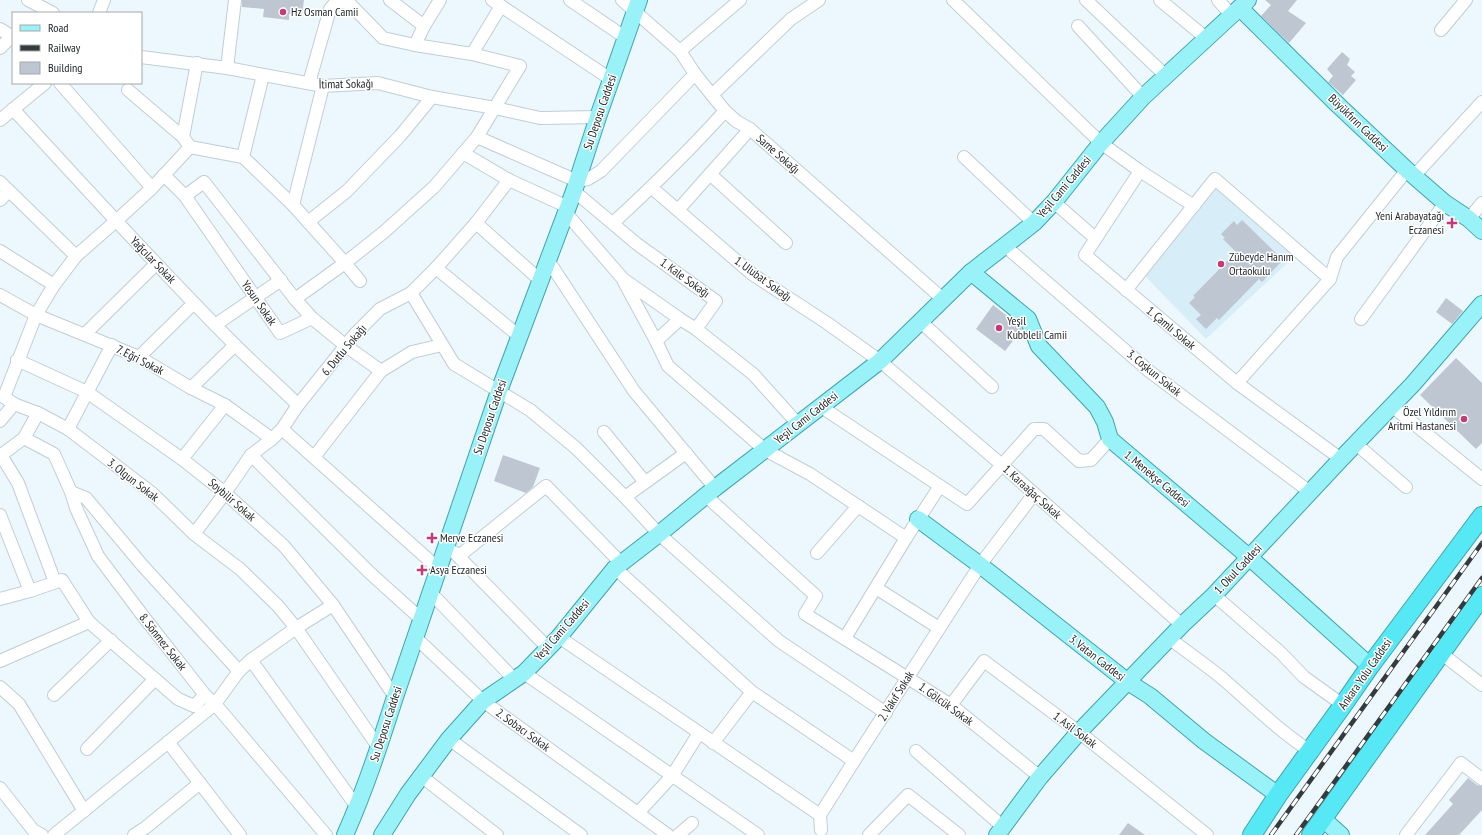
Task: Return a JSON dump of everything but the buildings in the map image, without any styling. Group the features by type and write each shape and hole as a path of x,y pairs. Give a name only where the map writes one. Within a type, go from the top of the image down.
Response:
{"highway":[{"name":"Ankara Yolu Caddesi","path":"1252,835 1278,795 1370,666 1482,516"},
{"path":"1311,835 1482,596"}],"main road":[{"name":"Su Deposu Caddesi","path":"345,835 379,748 430,592 439,569 453,551 498,391 576,186 637,5"},
{"name":"Yeşil Cami Caddesi","path":"382,835 421,776 449,739 483,701 519,676 553,642 618,566 820,406 880,362 971,272 1034,223 1054,202 1101,143 1143,97 1240,8"},
{"name":"Büyükfırın Caddesi","path":"1240,8 1338,106 1410,173 1445,203 1469,219 1482,231"},
{"path":"971,272 1028,319 1039,346 1097,407 1105,422 1110,439"},
{"name":"1. Okul Caddesi","path":"1000,831 1040,777 1080,732 1169,638 1214,595 1355,443 1413,384 1482,304"},
{"name":"1. Menekşe Caddesi","path":"1110,439 1249,557 1370,666"},
{"name":"3. Vatan Caddesi","path":"918,519 980,565 1128,682 1150,696 1204,741 1278,795"},
{"path":"1323,819 1341,835"}],"street":[{"path":"99,12 104,0"},
{"path":"227,68 235,0"},
{"path":"390,0 424,26"},
{"path":"415,45 424,26 440,0"},
{"path":"570,0 626,38"},
{"name":"Same Sokağı","path":"622,0 637,5 680,51 695,74 725,111 736,121 750,129 944,300"},
{"path":"680,51 740,0"},
{"path":"712,95 791,19 819,0"},
{"path":"953,0 1101,143 1140,171 1194,206"},
{"path":"1086,0 1166,76"},
{"path":"1160,0 1206,38"},
{"path":"1218,0 1240,8"},
{"path":"1441,30 1466,0"},
{"path":"33,1 51,12"},
{"path":"295,299 345,263 384,232 434,187 477,137 520,66 472,54 415,45 383,38 350,4 342,2 335,3 330,10 309,83"},
{"path":"472,54 497,3 612,80"},
{"path":"1078,26 1143,97"},
{"path":"0,29 12,37 0,48"},
{"name":"İtimat Sokağı","path":"142,57 197,63 323,86 378,83 432,97 495,108 540,118 598,117"},
{"path":"0,421 14,404 4,397 17,360 36,315 54,285 76,256 116,222 152,188 164,175 187,142 197,63"},
{"path":"576,186 601,171 695,74"},
{"path":"243,157 263,75"},
{"path":"0,120 44,84"},
{"path":"61,84 152,188"},
{"path":"293,205 323,86"},
{"path":"128,90 187,142 243,157 293,205 360,281"},
{"path":"308,222 347,191 400,136 432,97"},
{"path":"1237,383 1330,279 1338,257 1410,173 1482,102"},
{"name":"Yağcılar Sokak","path":"14,109 156,264 234,345 298,405"},
{"path":"613,223 652,188 725,111"},
{"path":"678,210 750,129"},
{"name":"1. Kale Sokağı","path":"477,137 576,186 613,223 637,244 716,301 696,329"},
{"path":"463,153 509,180 567,210 623,279 668,366 765,450 810,474 906,538"},
{"path":"964,157 1034,223"},
{"name":"1. Çamlı Sokak","path":"1140,171 1084,255 1237,383 1341,459"},
{"path":"710,174 786,243"},
{"name":"Yosun Sokak","path":"164,175 185,196 280,333 312,318"},
{"path":"1126,290 1214,179 1330,279"},
{"name":"6. Dutlu Sokağı","path":"194,534 225,494 251,455 272,440 282,429 298,405 355,334 380,309 411,293 436,268 476,223 509,180"},
{"path":"185,196 204,182 295,299 312,318 346,346 381,371"},
{"path":"0,200 4,186 76,256"},
{"name":"1. Ulubat Sokağı","path":"652,188 752,274 827,323 880,362"},
{"path":"1054,202 1096,238"},
{"path":"1361,319 1445,203"},
{"path":"1469,219 1482,203"},
{"path":"476,223 540,280"},
{"name":"3. Coşkun Sokak","path":"1005,246 1149,371 1310,492"},
{"path":"0,251 54,285"},
{"path":"548,260 634,391 686,454 710,492"},
{"path":"85,334 156,264"},
{"path":"436,268 519,336"},
{"path":"623,279 696,329 753,374 798,424"},
{"path":"215,325 281,280"},
{"path":"411,293 454,364 530,410 576,448 625,497 659,534 779,641 886,713"},
{"name":"7. Eğri Sokak","path":"1,297 36,315 139,357 191,388 225,405 272,440"},
{"path":"139,357 194,303"},
{"path":"656,342 680,319"},
{"path":"921,322 992,387"},
{"path":"191,388 234,345"},
{"path":"314,457 381,371 412,352 442,345"},
{"path":"68,429 112,346"},
{"name":"Soybilir Sokak","path":"17,360 87,392 182,459 225,494 284,546 333,605 395,697"},
{"name":"1. Karaağaç Sokak","path":"880,362 1002,465 1182,625"},
{"name":"3. Olgun Sokak","path":"14,404 38,413 68,429 152,493 194,534 240,570 278,606 296,628 379,748"},
{"path":"182,459 225,405"},
{"path":"820,406 967,504 1034,429 1044,429 1079,460 1091,460 1110,439"},
{"path":"1392,406 1482,479"},
{"path":"38,413 24,438 1,456 18,483 59,581 89,622 178,699 194,706 206,695"},
{"path":"282,429 439,569"},
{"path":"604,432 645,482"},
{"name":"8. Sönmez Sokak","path":"24,438 54,454 98,556 143,616 206,695 326,835"},
{"path":"1355,443 1406,487"},
{"path":"625,497 686,454"},
{"path":"251,455 370,573 421,619"},
{"path":"822,833 820,816 699,733 553,642 453,551 546,486 618,566 752,692 854,761"},
{"path":"845,638 906,538 940,486"},
{"path":"71,492 86,498 142,565 239,671"},
{"name":"1. Gölcük Sokak","path":"710,492 816,596 806,614 951,705 1040,777"},
{"name":"2. Vakıf Sokak","path":"820,816 980,565 1034,494"},
{"path":"817,554 858,506"},
{"path":"0,515 30,591"},
{"path":"0,599 59,581"},
{"path":"876,588 939,628"},
{"path":"430,592 519,676 672,776 758,835"},
{"path":"1214,595 1281,653 1304,677 1343,705"},
{"path":"54,835 215,704 239,671 251,660 296,628 333,605"},
{"path":"0,661 89,622"},
{"name":"2. Sobacı Sokak","path":"415,637 483,701 668,835"},
{"path":"1169,638 1223,680 1286,735 1310,751"},
{"path":"54,695 111,640"},
{"path":"1442,653 1482,686"},
{"path":"251,660 357,807"},
{"name":"1. Asil Sokak","path":"951,705 984,661 1080,732 1207,835"},
{"path":"87,749 155,679"},
{"path":"0,687 19,704 84,811"},
{"path":"713,743 752,692"},
{"path":"638,813 672,776 699,733"},
{"path":"449,739 581,835"},
{"path":"168,742 240,835"},
{"path":"916,751 1000,831"},
{"path":"1406,835 1461,763 1482,779"},
{"path":"421,776 497,835"},
{"path":"134,835 148,832 200,783"},
{"path":"0,788 34,833"},
{"path":"869,835 908,795 959,835"},
{"path":"678,835 692,823"}],"shaded area":[{"name":"Zübeyde Hanım Ortaokulu","path":"1218,187 1299,252 1206,339 1145,276"}],"railway":[{"path":"1271,835 1482,543"},
{"path":"1296,835 1482,578"}],"place":[{"name":"Hz Osman Camii","path":"283,12"},
{"name":"Yeni Arabayatağı Eczanesi","path":"1452,223"},
{"name":"Zübeyde Hanım Ortaokulu","path":"1221,264"},
{"name":"Yeşil Kubbleli Camii","path":"999,328"},
{"name":"Özel Yıldırım Aritmi Hastanesi","path":"1464,419"},
{"name":"Merve Eczanesi","path":"432,538"},
{"name":"Asya Eczanesi","path":"422,570"}]}
